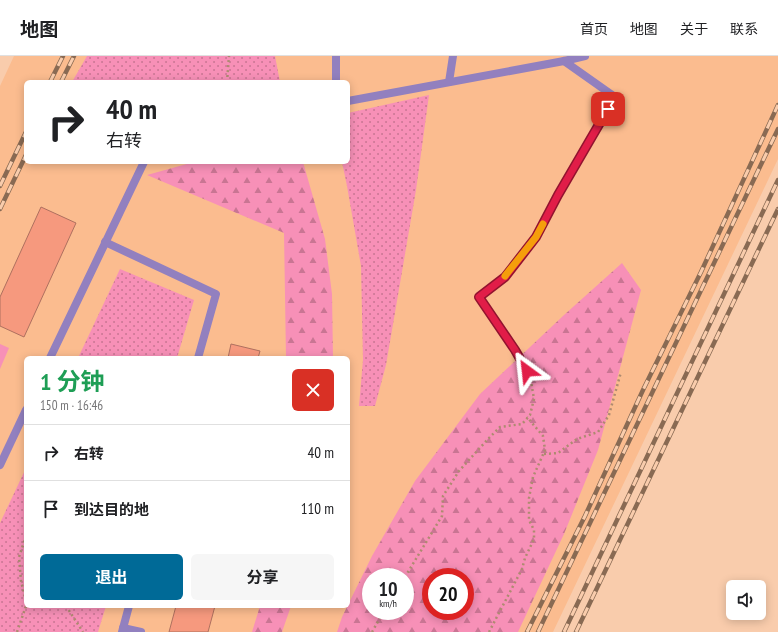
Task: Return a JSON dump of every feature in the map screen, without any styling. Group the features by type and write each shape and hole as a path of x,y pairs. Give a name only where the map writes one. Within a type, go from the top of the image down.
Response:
{"lane":[{"path":"336,56 336,80"},
{"path":"450,82 453,56"},
{"path":"350,101 585,56"},
{"path":"527,371 515,350 479,297 505,277 536,237 558,195 615,97 564,61"},
{"path":"51,356 143,164"},
{"path":"105,242 216,294 199,356"},
{"path":"0,465 24,414"},
{"path":"128,608 123,630 141,632"}],"path":[{"path":"227,80 229,56"},
{"path":"410,568 442,516 443,496 459,471 500,427 522,424 530,415 534,399 532,384 527,371"},
{"path":"543,454 558,453 577,439 598,432 609,415 621,372"},
{"path":"489,632 522,569 525,558 534,539 534,530 529,520 529,498 533,478 545,450 543,436 528,417"},
{"path":"24,542 19,557 21,580 24,593"},
{"path":"17,632 25,608"},
{"path":"67,608 83,632"},
{"path":"372,632 379,620"}],"shaded area":[{"path":"14,56 778,56 778,159 553,632 0,632 0,86"}],"green space":[{"path":"87,56 275,56 280,80 73,80"},
{"path":"429,95 416,190 386,365 375,406 359,406 363,360 361,266 342,164 350,164 350,113"},
{"path":"187,164 304,164 325,239 332,294 333,356 286,356 284,233 147,175"},
{"path":"622,263 641,290 598,450 564,534 518,632 337,632 346,608 350,608 350,601 362,576 362,620 414,620 414,568 366,568 415,481 480,394"},
{"path":"120,269 194,300 178,356 79,356"},
{"path":"0,344 9,348 0,369"},
{"path":"24,472 24,608 105,608 98,632 0,632 0,523"},
{"path":"259,608 290,608 282,632 252,632"}],"building":[{"path":"41,207 76,223 24,337 0,326 0,297"},
{"path":"231,344 260,351 259,356 228,356"},
{"path":"175,608 214,608 208,632 169,632"}],"railway":[{"path":"51,80 63,56"},
{"path":"62,80 74,56"},
{"path":"527,632 585,516 643,390 701,272 778,105"},
{"path":"538,632 778,129"},
{"path":"0,186 24,136"},
{"path":"0,209 24,159"},
{"path":"564,632 778,180"},
{"path":"576,632 778,209"}],"slow traffic":[{"path":"505,276 536,237 543,224"}],"route":[{"path":"527,371 515,350 479,297 505,277 536,237 558,195 608,109"}]}
